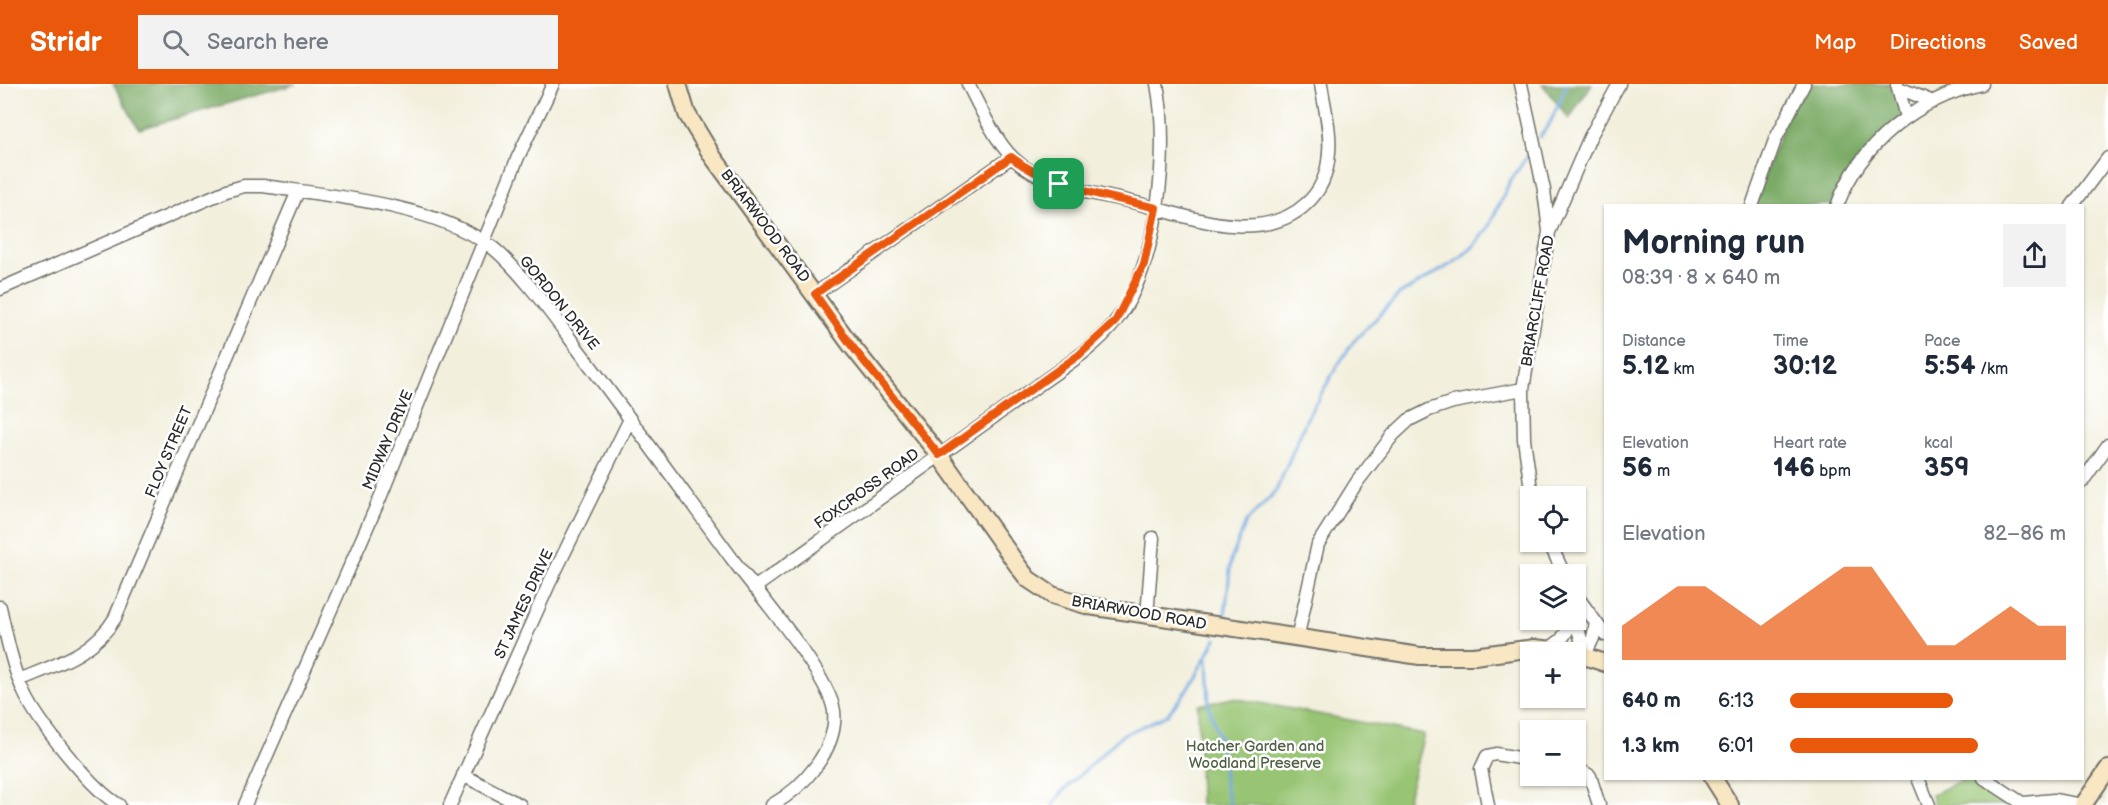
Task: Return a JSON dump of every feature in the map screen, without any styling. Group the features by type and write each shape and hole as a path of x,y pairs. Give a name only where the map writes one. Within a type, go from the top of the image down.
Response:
{"street":[{"name":"MIDWAY DRIVE","path":"245,805 385,487 518,157 554,84"},
{"name":"BRIARWOOD ROAD","path":"678,84 687,114 699,136 851,345 939,455 1028,579 1064,600 1147,616 1297,639 1420,656 1474,656 1520,651"},
{"path":"968,84 1011,157 1042,177 1059,184 1156,208 1208,220 1254,226 1282,220 1301,209 1318,189 1328,166 1330,142 1321,84"},
{"name":"FOXCROSS ROAD","path":"754,588 1079,355 1115,322 1144,264 1156,208 1161,138 1157,84"},
{"path":"1521,84 1541,174 1549,232"},
{"name":"BRIARCLIFF ROAD","path":"1531,486 1524,440 1523,389 1549,232 1590,137 1619,84"},
{"path":"1753,204 1775,140 1804,84"},
{"path":"1838,204 1850,177 1864,157 1906,117 1933,102 1982,84"},
{"path":"1898,86 1933,102"},
{"path":"1898,86 1906,117"},
{"path":"815,294 1011,157"},
{"path":"2074,204 2108,158"},
{"name":"GORDON DRIVE","path":"0,289 235,188 254,185 388,206 442,223 484,242 500,255 559,324 812,667 828,695 834,711 832,729 816,765 795,790 772,805"},
{"name":"FLOY STREET","path":"19,680 93,646 104,635 115,618 298,191"},
{"path":"1297,639 1318,544 1357,482 1393,435 1409,420 1429,410 1453,402 1523,389"},
{"name":"ST JAMES DRIVE","path":"450,805 549,584 630,419"},
{"path":"2084,479 2108,445"},
{"path":"1147,616 1153,538"},
{"path":"0,607 19,680 31,705 84,777 115,802"},
{"path":"1586,609 1604,634"},
{"path":"1586,645 1593,638 1596,623"},
{"path":"1558,642 1567,630"},
{"name":"BRIARWOOD ROAD","path":"1586,657 1604,663"},
{"path":"1488,805 1481,769 1487,756 1496,754 1520,758"},
{"path":"1987,780 2024,804 2054,800 2083,805 2108,769"},
{"path":"1586,774 1590,777 1599,805"},
{"path":"463,775 520,805"},
{"path":"1714,780 1730,805"},
{"path":"1919,780 1929,805"},
{"path":"97,805 115,802"}],"green space":[{"path":"113,84 296,84 139,129"},
{"path":"1542,84 1592,84 1569,119"},
{"path":"1808,84 1890,84 1906,117 1850,177 1841,204 1754,204 1788,113"},
{"name":"Hatcher Garden and Woodland Preserve","path":"1233,698 1424,734 1406,805 1200,805 1198,705"},
{"path":"1962,780 1974,780 2007,805 1935,805 1931,795"}],"waterway":[{"path":"1540,137 1551,121 1567,84"},
{"path":"1225,616 1231,560 1246,522 1276,491 1308,416 1353,342 1400,294 1453,263 1472,248 1488,228 1510,181 1529,154"},
{"path":"1053,805 1063,791 1121,736 1167,715 1187,690 1216,639"},
{"path":"1207,659 1209,707 1220,740 1225,786 1230,805"}],"route":[{"path":"1011,157 1042,177 1059,184 1156,208 1149,250 1133,291 1115,322 1079,355 939,455 851,345 815,294 1011,157"}]}
